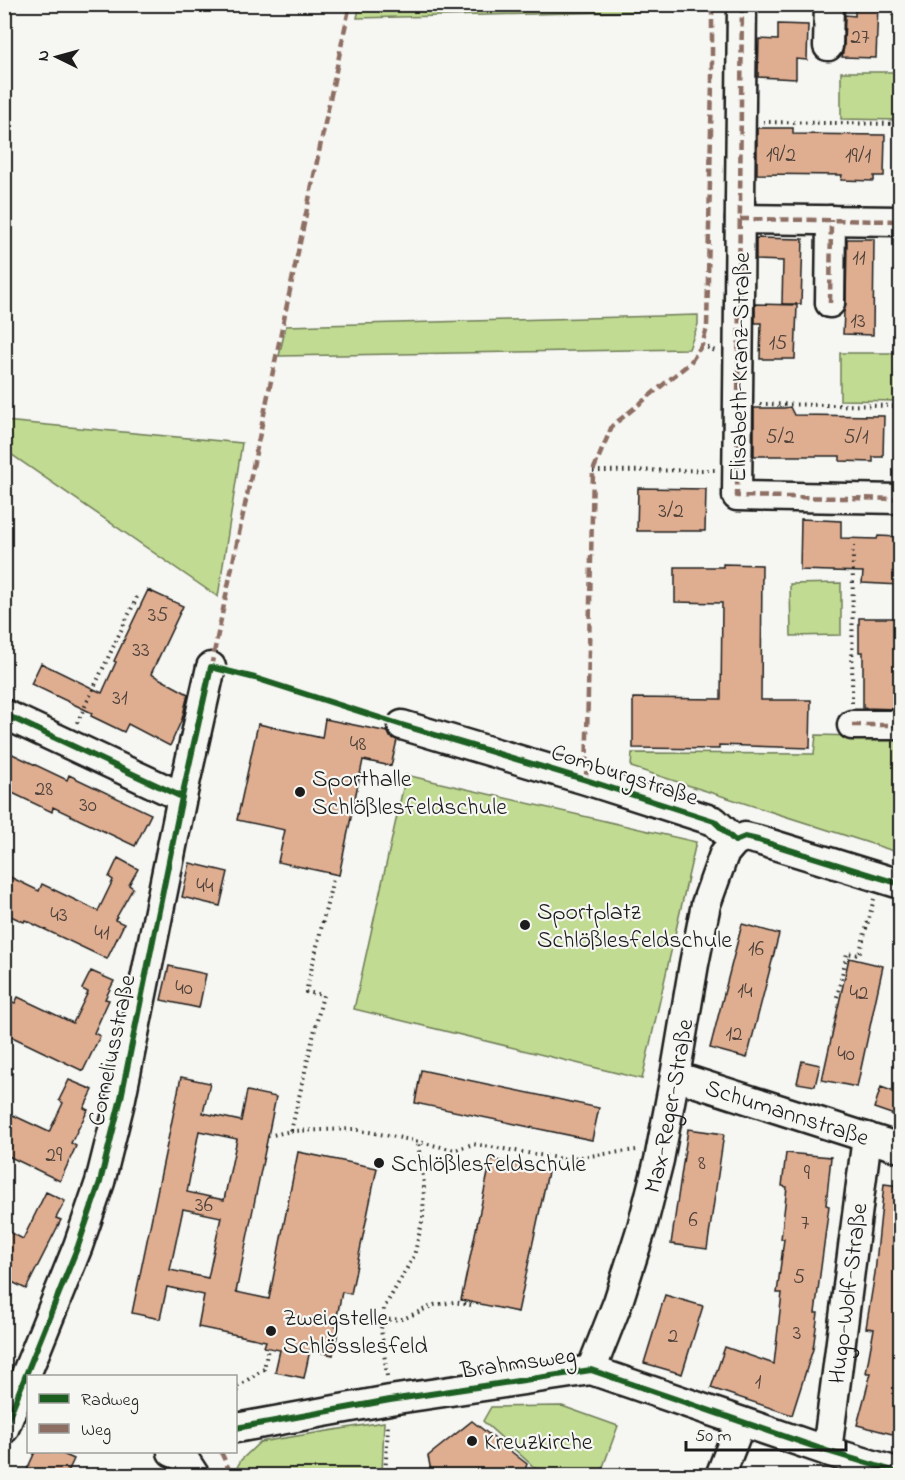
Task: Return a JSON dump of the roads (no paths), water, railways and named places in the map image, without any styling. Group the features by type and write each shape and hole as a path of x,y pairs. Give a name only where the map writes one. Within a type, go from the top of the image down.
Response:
{"street":[{"name":"Elisabeth-Kranz-Straße","path":"742,4 737,496 900,499"},
{"path":"828,46 829,4"},
{"name":"Elisabeth-Kranz-Straße","path":"740,219 900,221"},
{"path":"830,303 831,220"},
{"name":"Corneliusstraße","path":"4,1429 19,1378 78,1246 100,1182 121,1098 182,796 211,666"},
{"path":"4,714 182,796"},
{"path":"852,724 900,725"},
{"name":"Comburgstraße","path":"402,725 714,821 735,841"},
{"path":"735,841 745,837 758,840 890,881"},
{"name":"Max-Reger-Straße","path":"591,1370 618,1302 642,1227 661,1147 693,964 706,904 723,854 735,841"},
{"name":"Schumannstraße","path":"675,1076 900,1148"},
{"name":"Hugo-Wolf-Straße","path":"827,1451 867,1137"},
{"name":"Brahmsweg","path":"237,1428 390,1400 591,1370 827,1451 900,1473"},
{"path":"720,1476 741,1422"}],"place":[{"name":"Sporthalle Schlößlesfeldschule","path":"300,792"},
{"name":"Sportplatz Schlößlesfeldschule","path":"525,925"},
{"name":"Schlößlesfeldschule","path":"379,1163"},
{"name":"Zweigstelle Schlösslesfeld","path":"271,1331"},
{"name":"Kreuzkirche","path":"472,1441"}]}
